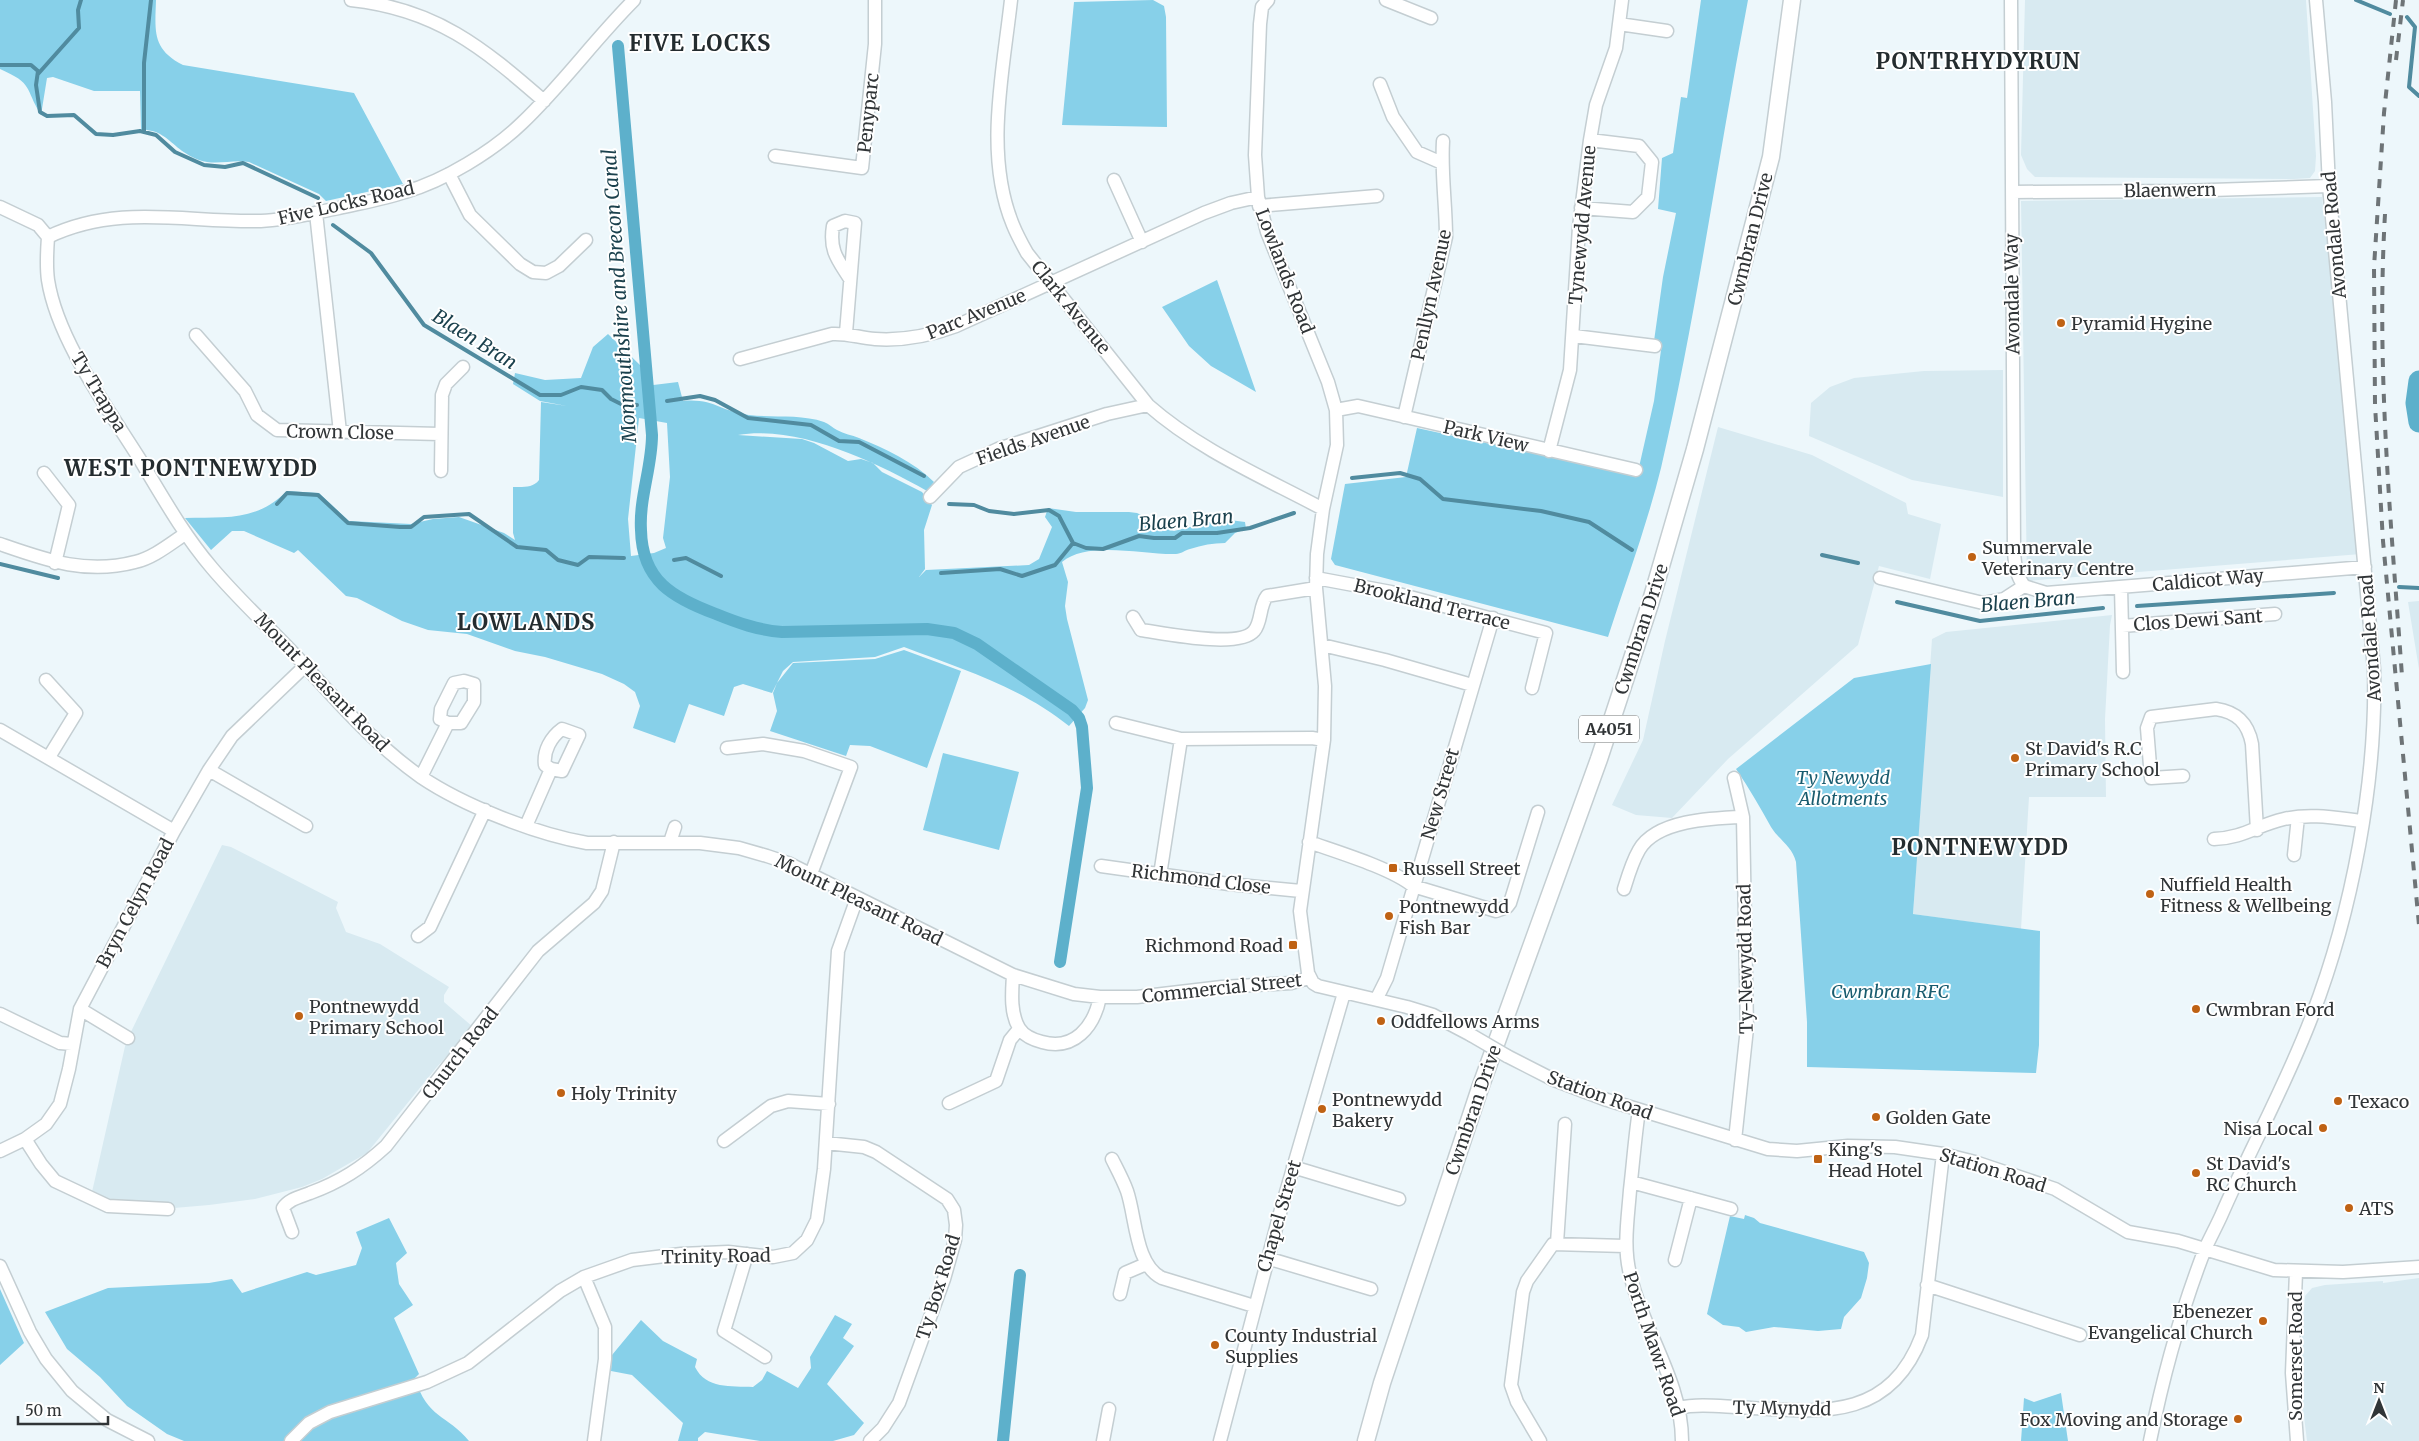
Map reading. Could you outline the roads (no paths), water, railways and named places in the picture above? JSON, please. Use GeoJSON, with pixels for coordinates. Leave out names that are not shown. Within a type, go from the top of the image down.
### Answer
{"type":"FeatureCollection","features":[{"type":"Feature","properties":{"kind":"main road","name":"Cwmbran Drive"},"geometry":{"type":"LineString","coordinates":[[1366,1441],[1382,1383],[1480,1088],[1598,759],[1650,604],[1695,449],[1771,157],[1792,0]]}},
{"type":"Feature","properties":{"kind":"street"},"geometry":{"type":"LineString","coordinates":[[351,0],[410,11],[452,29],[488,53],[544,101]]}},
{"type":"Feature","properties":{"kind":"street","name":"Penyparc"},"geometry":{"type":"LineString","coordinates":[[774,156],[862,168],[876,44],[875,0]]}},
{"type":"Feature","properties":{"kind":"street","name":"Clark Avenue"},"geometry":{"type":"LineString","coordinates":[[1011,0],[999,113],[997,153],[1004,196],[1013,225],[1027,253],[1148,405],[1181,432],[1323,509]]}},
{"type":"Feature","properties":{"kind":"street","name":"Lowlands Road"},"geometry":{"type":"LineString","coordinates":[[1268,0],[1262,8],[1260,24],[1255,155],[1258,202],[1267,232],[1328,382],[1336,410],[1337,445],[1323,509]]}},
{"type":"Feature","properties":{"kind":"street"},"geometry":{"type":"LineString","coordinates":[[1386,0],[1432,18]]}},
{"type":"Feature","properties":{"kind":"street","name":"Tynewydd Avenue"},"geometry":{"type":"LineString","coordinates":[[1549,450],[1570,370],[1574,336],[1581,208],[1590,140],[1596,105],[1616,48],[1622,0]]}},
{"type":"Feature","properties":{"kind":"street","name":"Avondale Way"},"geometry":{"type":"LineString","coordinates":[[2011,0],[2014,552],[2017,572],[2024,586]]}},
{"type":"Feature","properties":{"kind":"street","name":"Avondale Road"},"geometry":{"type":"LineString","coordinates":[[2150,1441],[2166,1366],[2206,1248],[2285,1079],[2312,1016],[2340,930],[2362,821],[2373,733],[2375,698],[2365,567],[2329,186],[2325,102],[2316,0]]}},
{"type":"Feature","properties":{"kind":"street","name":"Five Locks Road"},"geometry":{"type":"LineString","coordinates":[[48,237],[67,228],[116,216],[151,215],[261,220],[316,213],[406,192],[449,174],[488,150],[514,130],[544,101],[629,2]]}},
{"type":"Feature","properties":{"kind":"street"},"geometry":{"type":"LineString","coordinates":[[1619,24],[1666,31]]}},
{"type":"Feature","properties":{"kind":"street"},"geometry":{"type":"LineString","coordinates":[[1380,84],[1393,118],[1417,152],[1442,164]]}},
{"type":"Feature","properties":{"kind":"street"},"geometry":{"type":"LineString","coordinates":[[1581,208],[1633,212],[1648,198],[1652,162],[1639,146],[1590,140]]}},
{"type":"Feature","properties":{"kind":"street","name":"Penllyn Avenue"},"geometry":{"type":"LineString","coordinates":[[1404,417],[1446,237],[1442,164],[1444,141]]}},
{"type":"Feature","properties":{"kind":"street"},"geometry":{"type":"LineString","coordinates":[[449,174],[470,215],[520,264],[533,272],[546,273],[559,266],[586,240]]}},
{"type":"Feature","properties":{"kind":"street"},"geometry":{"type":"LineString","coordinates":[[1114,180],[1142,242]]}},
{"type":"Feature","properties":{"kind":"street","name":"Blaenwern"},"geometry":{"type":"LineString","coordinates":[[2012,192],[2181,191],[2329,186]]}},
{"type":"Feature","properties":{"kind":"street","name":"Parc Avenue"},"geometry":{"type":"LineString","coordinates":[[740,359],[832,334],[846,333],[874,339],[908,340],[933,335],[1204,213],[1231,203],[1377,196]]}},
{"type":"Feature","properties":{"kind":"street"},"geometry":{"type":"LineString","coordinates":[[0,207],[38,225],[48,237]]}},
{"type":"Feature","properties":{"kind":"street"},"geometry":{"type":"LineString","coordinates":[[316,213],[340,432]]}},
{"type":"Feature","properties":{"kind":"street","name":"Ty Trappa"},"geometry":{"type":"LineString","coordinates":[[48,237],[48,281],[63,329],[84,371],[185,534]]}},
{"type":"Feature","properties":{"kind":"street"},"geometry":{"type":"LineString","coordinates":[[846,333],[850,279]]}},
{"type":"Feature","properties":{"kind":"street","name":"Crown Close"},"geometry":{"type":"LineString","coordinates":[[196,335],[245,391],[257,415],[277,430],[440,434]]}},
{"type":"Feature","properties":{"kind":"street"},"geometry":{"type":"LineString","coordinates":[[1574,336],[1654,346]]}},
{"type":"Feature","properties":{"kind":"street"},"geometry":{"type":"LineString","coordinates":[[441,471],[442,395],[446,384],[463,366]]}},
{"type":"Feature","properties":{"kind":"street","name":"Fields Avenue"},"geometry":{"type":"LineString","coordinates":[[930,497],[959,467],[998,449],[1107,414],[1148,405]]}},
{"type":"Feature","properties":{"kind":"street","name":"Park View"},"geometry":{"type":"LineString","coordinates":[[1336,410],[1358,406],[1636,470]]}},
{"type":"Feature","properties":{"kind":"street"},"geometry":{"type":"LineString","coordinates":[[44,473],[69,505],[54,563]]}},
{"type":"Feature","properties":{"kind":"street"},"geometry":{"type":"LineString","coordinates":[[1309,978],[1300,911],[1301,891],[1324,740],[1325,686],[1316,583],[1323,509]]}},
{"type":"Feature","properties":{"kind":"street"},"geometry":{"type":"LineString","coordinates":[[0,544],[54,563],[82,568],[136,562],[157,553],[185,534]]}},
{"type":"Feature","properties":{"kind":"street","name":"Mount Pleasant Road"},"geometry":{"type":"LineString","coordinates":[[185,534],[213,570],[350,715],[390,752],[422,777],[485,810],[569,840],[587,843],[670,842],[739,848],[788,863],[1013,975]]}},
{"type":"Feature","properties":{"kind":"street","name":"Caldicot Way"},"geometry":{"type":"LineString","coordinates":[[2024,586],[2046,593],[2365,567]]}},
{"type":"Feature","properties":{"kind":"street"},"geometry":{"type":"LineString","coordinates":[[1880,578],[1982,603],[2004,599],[2024,586]]}},
{"type":"Feature","properties":{"kind":"street","name":"Brookland Terrace"},"geometry":{"type":"LineString","coordinates":[[1133,617],[1141,630],[1223,640],[1237,639],[1248,636],[1256,630],[1262,602],[1267,596],[1316,583],[1391,592],[1546,632],[1532,688]]}},
{"type":"Feature","properties":{"kind":"street"},"geometry":{"type":"LineString","coordinates":[[2121,587],[2123,672]]}},
{"type":"Feature","properties":{"kind":"street","name":"Clos Dewi Sant"},"geometry":{"type":"LineString","coordinates":[[2122,626],[2274,614]]}},
{"type":"Feature","properties":{"kind":"street","name":"New Street"},"geometry":{"type":"LineString","coordinates":[[1377,998],[1388,978],[1411,899],[1412,886],[1493,618]]}},
{"type":"Feature","properties":{"kind":"street"},"geometry":{"type":"LineString","coordinates":[[1322,645],[1385,660],[1472,685]]}},
{"type":"Feature","properties":{"kind":"street","name":"Bryn Celyn Road"},"geometry":{"type":"LineString","coordinates":[[0,1151],[25,1139],[46,1124],[60,1104],[70,1069],[72,1044],[80,1009],[174,831],[209,770],[232,736],[305,666]]}},
{"type":"Feature","properties":{"kind":"street"},"geometry":{"type":"LineString","coordinates":[[46,680],[76,713],[49,757]]}},
{"type":"Feature","properties":{"kind":"street"},"geometry":{"type":"LineString","coordinates":[[2184,776],[2151,778],[2147,728],[2151,717],[2216,709],[2225,710],[2241,719],[2250,735],[2252,744],[2257,830]]}},
{"type":"Feature","properties":{"kind":"street"},"geometry":{"type":"LineString","coordinates":[[422,777],[448,723]]}},
{"type":"Feature","properties":{"kind":"street"},"geometry":{"type":"LineString","coordinates":[[1116,723],[1181,739],[1312,738],[1324,740]]}},
{"type":"Feature","properties":{"kind":"street"},"geometry":{"type":"LineString","coordinates":[[0,730],[174,831]]}},
{"type":"Feature","properties":{"kind":"street"},"geometry":{"type":"LineString","coordinates":[[1160,875],[1181,739]]}},
{"type":"Feature","properties":{"kind":"street"},"geometry":{"type":"LineString","coordinates":[[727,748],[762,744],[804,751],[851,767],[811,874]]}},
{"type":"Feature","properties":{"kind":"street"},"geometry":{"type":"LineString","coordinates":[[526,826],[551,769]]}},
{"type":"Feature","properties":{"kind":"street"},"geometry":{"type":"LineString","coordinates":[[209,770],[306,826]]}},
{"type":"Feature","properties":{"kind":"street","name":"Ty-Newydd Road"},"geometry":{"type":"LineString","coordinates":[[1734,778],[1742,816],[1747,1028],[1735,1140]]}},
{"type":"Feature","properties":{"kind":"street"},"geometry":{"type":"LineString","coordinates":[[418,936],[430,927],[485,810]]}},
{"type":"Feature","properties":{"kind":"street"},"geometry":{"type":"LineString","coordinates":[[1309,842],[1363,862],[1404,880],[1412,886],[1490,910],[1502,910],[1507,907],[1538,812]]}},
{"type":"Feature","properties":{"kind":"street"},"geometry":{"type":"LineString","coordinates":[[1624,889],[1639,849],[1653,835],[1693,821],[1742,816]]}},
{"type":"Feature","properties":{"kind":"street"},"geometry":{"type":"LineString","coordinates":[[2294,855],[2298,816]]}},
{"type":"Feature","properties":{"kind":"street"},"geometry":{"type":"LineString","coordinates":[[2214,839],[2242,836],[2283,819],[2298,816],[2362,821]]}},
{"type":"Feature","properties":{"kind":"street"},"geometry":{"type":"LineString","coordinates":[[670,842],[675,827]]}},
{"type":"Feature","properties":{"kind":"street","name":"Church Road"},"geometry":{"type":"LineString","coordinates":[[292,1232],[283,1208],[287,1202],[326,1187],[362,1168],[386,1146],[538,951],[594,903],[602,890],[614,842]]}},
{"type":"Feature","properties":{"kind":"street","name":"Richmond Close"},"geometry":{"type":"LineString","coordinates":[[1101,866],[1160,875],[1301,891]]}},
{"type":"Feature","properties":{"kind":"street","name":"Trinity Road"},"geometry":{"type":"LineString","coordinates":[[291,1441],[309,1422],[330,1412],[427,1382],[468,1363],[560,1291],[584,1277],[632,1260],[681,1254],[747,1254],[773,1257],[793,1253],[807,1240],[817,1220],[826,1143],[838,951],[857,898]]}},
{"type":"Feature","properties":{"kind":"street"},"geometry":{"type":"LineString","coordinates":[[1013,975],[1012,1003],[1019,1029],[1037,1041],[1056,1045],[1070,1042],[1083,1033],[1095,1017],[1100,997]]}},
{"type":"Feature","properties":{"kind":"street","name":"Commercial Street"},"geometry":{"type":"LineString","coordinates":[[1013,975],[1050,989],[1100,997],[1137,997],[1222,987],[1277,985],[1309,978],[1318,986],[1344,993],[1377,998],[1433,1015],[1507,1056]]}},
{"type":"Feature","properties":{"kind":"street","name":"Chapel Street"},"geometry":{"type":"LineString","coordinates":[[1220,1441],[1267,1258],[1344,993]]}},
{"type":"Feature","properties":{"kind":"street"},"geometry":{"type":"LineString","coordinates":[[80,1009],[128,1038]]}},
{"type":"Feature","properties":{"kind":"street"},"geometry":{"type":"LineString","coordinates":[[0,1014],[60,1042],[72,1044]]}},
{"type":"Feature","properties":{"kind":"street"},"geometry":{"type":"LineString","coordinates":[[949,1103],[996,1081],[1010,1040],[1019,1029]]}},
{"type":"Feature","properties":{"kind":"street","name":"Station Road"},"geometry":{"type":"LineString","coordinates":[[1507,1056],[1554,1080],[1639,1110],[1735,1140],[1781,1151],[1878,1146],[1943,1154],[2011,1173],[2055,1189],[2128,1232],[2206,1248],[2254,1265],[2296,1272],[2343,1272],[2419,1267]]}},
{"type":"Feature","properties":{"kind":"street"},"geometry":{"type":"LineString","coordinates":[[724,1141],[771,1106],[788,1101],[829,1104]]}},
{"type":"Feature","properties":{"kind":"street","name":"Porth Mawr Road"},"geometry":{"type":"LineString","coordinates":[[1639,1110],[1626,1246],[1630,1276],[1668,1374],[1678,1408],[1682,1441]]}},
{"type":"Feature","properties":{"kind":"street"},"geometry":{"type":"LineString","coordinates":[[1557,1244],[1565,1124]]}},
{"type":"Feature","properties":{"kind":"street"},"geometry":{"type":"LineString","coordinates":[[25,1139],[41,1164],[56,1181],[108,1206],[168,1210]]}},
{"type":"Feature","properties":{"kind":"street","name":"Ty Box Road"},"geometry":{"type":"LineString","coordinates":[[826,1143],[864,1147],[876,1152],[947,1198],[954,1210],[955,1240],[944,1279],[899,1403],[883,1428],[870,1441]]}},
{"type":"Feature","properties":{"kind":"street","name":"Ty Mynydd"},"geometry":{"type":"LineString","coordinates":[[1678,1408],[1707,1405],[1824,1411],[1838,1410],[1868,1399],[1892,1383],[1911,1360],[1922,1335],[1943,1154]]}},
{"type":"Feature","properties":{"kind":"street"},"geometry":{"type":"LineString","coordinates":[[1112,1159],[1127,1190],[1146,1264],[1152,1271],[1162,1278],[1254,1306]]}},
{"type":"Feature","properties":{"kind":"street"},"geometry":{"type":"LineString","coordinates":[[1293,1167],[1399,1199]]}},
{"type":"Feature","properties":{"kind":"street"},"geometry":{"type":"LineString","coordinates":[[1631,1182],[1731,1209]]}},
{"type":"Feature","properties":{"kind":"street"},"geometry":{"type":"LineString","coordinates":[[1675,1260],[1690,1198]]}},
{"type":"Feature","properties":{"kind":"street"},"geometry":{"type":"LineString","coordinates":[[1540,1441],[1517,1402],[1511,1385],[1523,1292],[1527,1281],[1548,1250],[1557,1244],[1626,1246]]}},
{"type":"Feature","properties":{"kind":"street"},"geometry":{"type":"LineString","coordinates":[[747,1254],[724,1331],[765,1357]]}},
{"type":"Feature","properties":{"kind":"street"},"geometry":{"type":"LineString","coordinates":[[1267,1258],[1371,1289]]}},
{"type":"Feature","properties":{"kind":"street"},"geometry":{"type":"LineString","coordinates":[[1120,1294],[1125,1273],[1146,1264]]}},
{"type":"Feature","properties":{"kind":"street"},"geometry":{"type":"LineString","coordinates":[[0,1266],[30,1332],[46,1360],[72,1391],[107,1420],[148,1441]]}},
{"type":"Feature","properties":{"kind":"street","name":"Somerset Road"},"geometry":{"type":"LineString","coordinates":[[2296,1272],[2292,1373],[2297,1441]]}},
{"type":"Feature","properties":{"kind":"street"},"geometry":{"type":"LineString","coordinates":[[584,1277],[605,1327],[605,1359],[594,1441]]}},
{"type":"Feature","properties":{"kind":"street"},"geometry":{"type":"LineString","coordinates":[[1928,1286],[2080,1335]]}},
{"type":"Feature","properties":{"kind":"street"},"geometry":{"type":"LineString","coordinates":[[1103,1441],[1109,1409]]}},
{"type":"Feature","properties":{"kind":"waterway"},"geometry":{"type":"LineString","coordinates":[[38,74],[79,28],[78,10],[81,0]]}},
{"type":"Feature","properties":{"kind":"waterway"},"geometry":{"type":"LineString","coordinates":[[144,132],[144,63],[151,0]]}},
{"type":"Feature","properties":{"kind":"waterway"},"geometry":{"type":"LineString","coordinates":[[2356,0],[2390,14]]}},
{"type":"Feature","properties":{"kind":"waterway"},"geometry":{"type":"LineString","coordinates":[[2407,17],[2415,27],[2409,87],[2419,96]]}},
{"type":"Feature","properties":{"kind":"waterway","name":"Monmouthshire and Brecon Canal"},"geometry":{"type":"LineString","coordinates":[[618,46],[652,435],[641,518],[643,548],[647,562],[654,575],[674,594],[700,608],[756,628],[782,632],[927,629],[954,633],[977,644],[1072,710],[1079,718],[1082,727],[1087,788],[1060,962]]}},
{"type":"Feature","properties":{"kind":"waterway","name":"Blaen Bran"},"geometry":{"type":"LineString","coordinates":[[0,65],[31,65],[38,71],[36,85],[40,112],[47,116],[74,115],[96,134],[113,135],[140,131],[156,135],[175,152],[204,165],[225,167],[243,163],[318,198]]}},
{"type":"Feature","properties":{"kind":"waterway","name":"Blaen Bran"},"geometry":{"type":"LineString","coordinates":[[333,225],[371,253],[424,325],[540,395],[561,395],[581,387],[602,390],[611,399],[621,404],[637,405]]}},
{"type":"Feature","properties":{"kind":"waterway"},"geometry":{"type":"LineString","coordinates":[[2419,381],[2416,403],[2419,422]]}},
{"type":"Feature","properties":{"kind":"waterway","name":"Blaen Bran"},"geometry":{"type":"LineString","coordinates":[[667,401],[700,396],[715,400],[748,418],[811,425],[839,441],[859,442],[924,476]]}},
{"type":"Feature","properties":{"kind":"waterway","name":"Blaen Bran"},"geometry":{"type":"LineString","coordinates":[[1352,478],[1400,473],[1420,479],[1443,499],[1541,511],[1589,522],[1632,550]]}},
{"type":"Feature","properties":{"kind":"waterway"},"geometry":{"type":"LineString","coordinates":[[277,504],[287,493],[318,495],[348,523],[400,527],[411,527],[424,517],[469,514],[517,547],[546,550],[558,560],[578,565],[589,557],[624,558]]}},
{"type":"Feature","properties":{"kind":"waterway","name":"Blaen Bran"},"geometry":{"type":"LineString","coordinates":[[949,504],[974,505],[989,511],[1014,514],[1049,510],[1059,516],[1073,543],[1086,548],[1103,549],[1139,536],[1175,538],[1182,533],[1217,533],[1250,528],[1294,513]]}},
{"type":"Feature","properties":{"kind":"waterway"},"geometry":{"type":"LineString","coordinates":[[941,573],[1000,569],[1022,576],[1055,565],[1073,543]]}},
{"type":"Feature","properties":{"kind":"waterway","name":"Blaen Bran"},"geometry":{"type":"LineString","coordinates":[[1822,555],[1858,563]]}},
{"type":"Feature","properties":{"kind":"waterway"},"geometry":{"type":"LineString","coordinates":[[674,560],[686,558],[721,576]]}},
{"type":"Feature","properties":{"kind":"waterway"},"geometry":{"type":"LineString","coordinates":[[0,564],[58,578]]}},
{"type":"Feature","properties":{"kind":"waterway","name":"Blaen Bran"},"geometry":{"type":"LineString","coordinates":[[2399,587],[2419,588]]}},
{"type":"Feature","properties":{"kind":"waterway","name":"Blaen Bran"},"geometry":{"type":"LineString","coordinates":[[2137,606],[2334,593]]}},
{"type":"Feature","properties":{"kind":"waterway","name":"Blaen Bran"},"geometry":{"type":"LineString","coordinates":[[1897,602],[1980,621],[2103,608]]}},
{"type":"Feature","properties":{"kind":"waterway","name":"Monmouthshire and Brecon Canal"},"geometry":{"type":"LineString","coordinates":[[1003,1441],[1020,1275]]}},
{"type":"Feature","properties":{"kind":"railway"},"geometry":{"type":"LineString","coordinates":[[2396,0],[2384,113],[2374,267],[2375,405],[2383,541],[2419,925]]}},
{"type":"Feature","properties":{"kind":"railway"},"geometry":{"type":"LineString","coordinates":[[2396,60],[2403,0]]}},
{"type":"Feature","properties":{"kind":"railway"},"geometry":{"type":"LineString","coordinates":[[2385,214],[2382,329],[2386,445],[2402,676]]}},
{"type":"Feature","properties":{"kind":"place","name":"Pyramid Hygine"},"geometry":{"type":"Point","coordinates":[2061,323]}},
{"type":"Feature","properties":{"kind":"place","name":"Summervale Veterinary Centre"},"geometry":{"type":"Point","coordinates":[1972,557]}},
{"type":"Feature","properties":{"kind":"place","name":"St David's R.C Primary School"},"geometry":{"type":"Point","coordinates":[2015,758]}},
{"type":"Feature","properties":{"kind":"place","name":"Russell Street"},"geometry":{"type":"Point","coordinates":[1393,868]}},
{"type":"Feature","properties":{"kind":"place","name":"Nuffield Health Fitness & Wellbeing"},"geometry":{"type":"Point","coordinates":[2150,894]}},
{"type":"Feature","properties":{"kind":"place","name":"Pontnewydd Fish Bar"},"geometry":{"type":"Point","coordinates":[1389,916]}},
{"type":"Feature","properties":{"kind":"place","name":"Richmond Road"},"geometry":{"type":"Point","coordinates":[1293,945]}},
{"type":"Feature","properties":{"kind":"place","name":"Cwmbran Ford"},"geometry":{"type":"Point","coordinates":[2196,1009]}},
{"type":"Feature","properties":{"kind":"place","name":"Pontnewydd Primary School"},"geometry":{"type":"Point","coordinates":[299,1016]}},
{"type":"Feature","properties":{"kind":"place","name":"Oddfellows Arms"},"geometry":{"type":"Point","coordinates":[1381,1021]}},
{"type":"Feature","properties":{"kind":"place","name":"Holy Trinity"},"geometry":{"type":"Point","coordinates":[561,1093]}},
{"type":"Feature","properties":{"kind":"place","name":"Texaco"},"geometry":{"type":"Point","coordinates":[2338,1101]}},
{"type":"Feature","properties":{"kind":"place","name":"Pontnewydd Bakery"},"geometry":{"type":"Point","coordinates":[1322,1109]}},
{"type":"Feature","properties":{"kind":"place","name":"Golden Gate"},"geometry":{"type":"Point","coordinates":[1876,1117]}},
{"type":"Feature","properties":{"kind":"place","name":"Nisa Local"},"geometry":{"type":"Point","coordinates":[2323,1128]}},
{"type":"Feature","properties":{"kind":"place","name":"King's Head Hotel"},"geometry":{"type":"Point","coordinates":[1818,1159]}},
{"type":"Feature","properties":{"kind":"place","name":"St David's RC Church"},"geometry":{"type":"Point","coordinates":[2196,1173]}},
{"type":"Feature","properties":{"kind":"place","name":"ATS"},"geometry":{"type":"Point","coordinates":[2349,1208]}},
{"type":"Feature","properties":{"kind":"place","name":"Ebenezer Evangelical Church"},"geometry":{"type":"Point","coordinates":[2263,1321]}},
{"type":"Feature","properties":{"kind":"place","name":"County Industrial Supplies"},"geometry":{"type":"Point","coordinates":[1215,1345]}},
{"type":"Feature","properties":{"kind":"place","name":"Fox Moving and Storage"},"geometry":{"type":"Point","coordinates":[2238,1419]}},
{"type":"Feature","properties":{"kind":"district","name":"FIVE LOCKS"},"geometry":{"type":"Point","coordinates":[700,43]}},
{"type":"Feature","properties":{"kind":"district","name":"PONTRHYDYRUN"},"geometry":{"type":"Point","coordinates":[1978,61]}},
{"type":"Feature","properties":{"kind":"district","name":"WEST PONTNEWYDD"},"geometry":{"type":"Point","coordinates":[191,468]}},
{"type":"Feature","properties":{"kind":"district","name":"LOWLANDS"},"geometry":{"type":"Point","coordinates":[526,622]}},
{"type":"Feature","properties":{"kind":"district","name":"PONTNEWYDD"},"geometry":{"type":"Point","coordinates":[1980,847]}},
{"type":"Feature","properties":{"kind":"park label","name":"Ty Newydd Allotments"},"geometry":{"type":"Point","coordinates":[1843,788]}},
{"type":"Feature","properties":{"kind":"park label","name":"Cwmbran RFC"},"geometry":{"type":"Point","coordinates":[1890,991]}}]}
